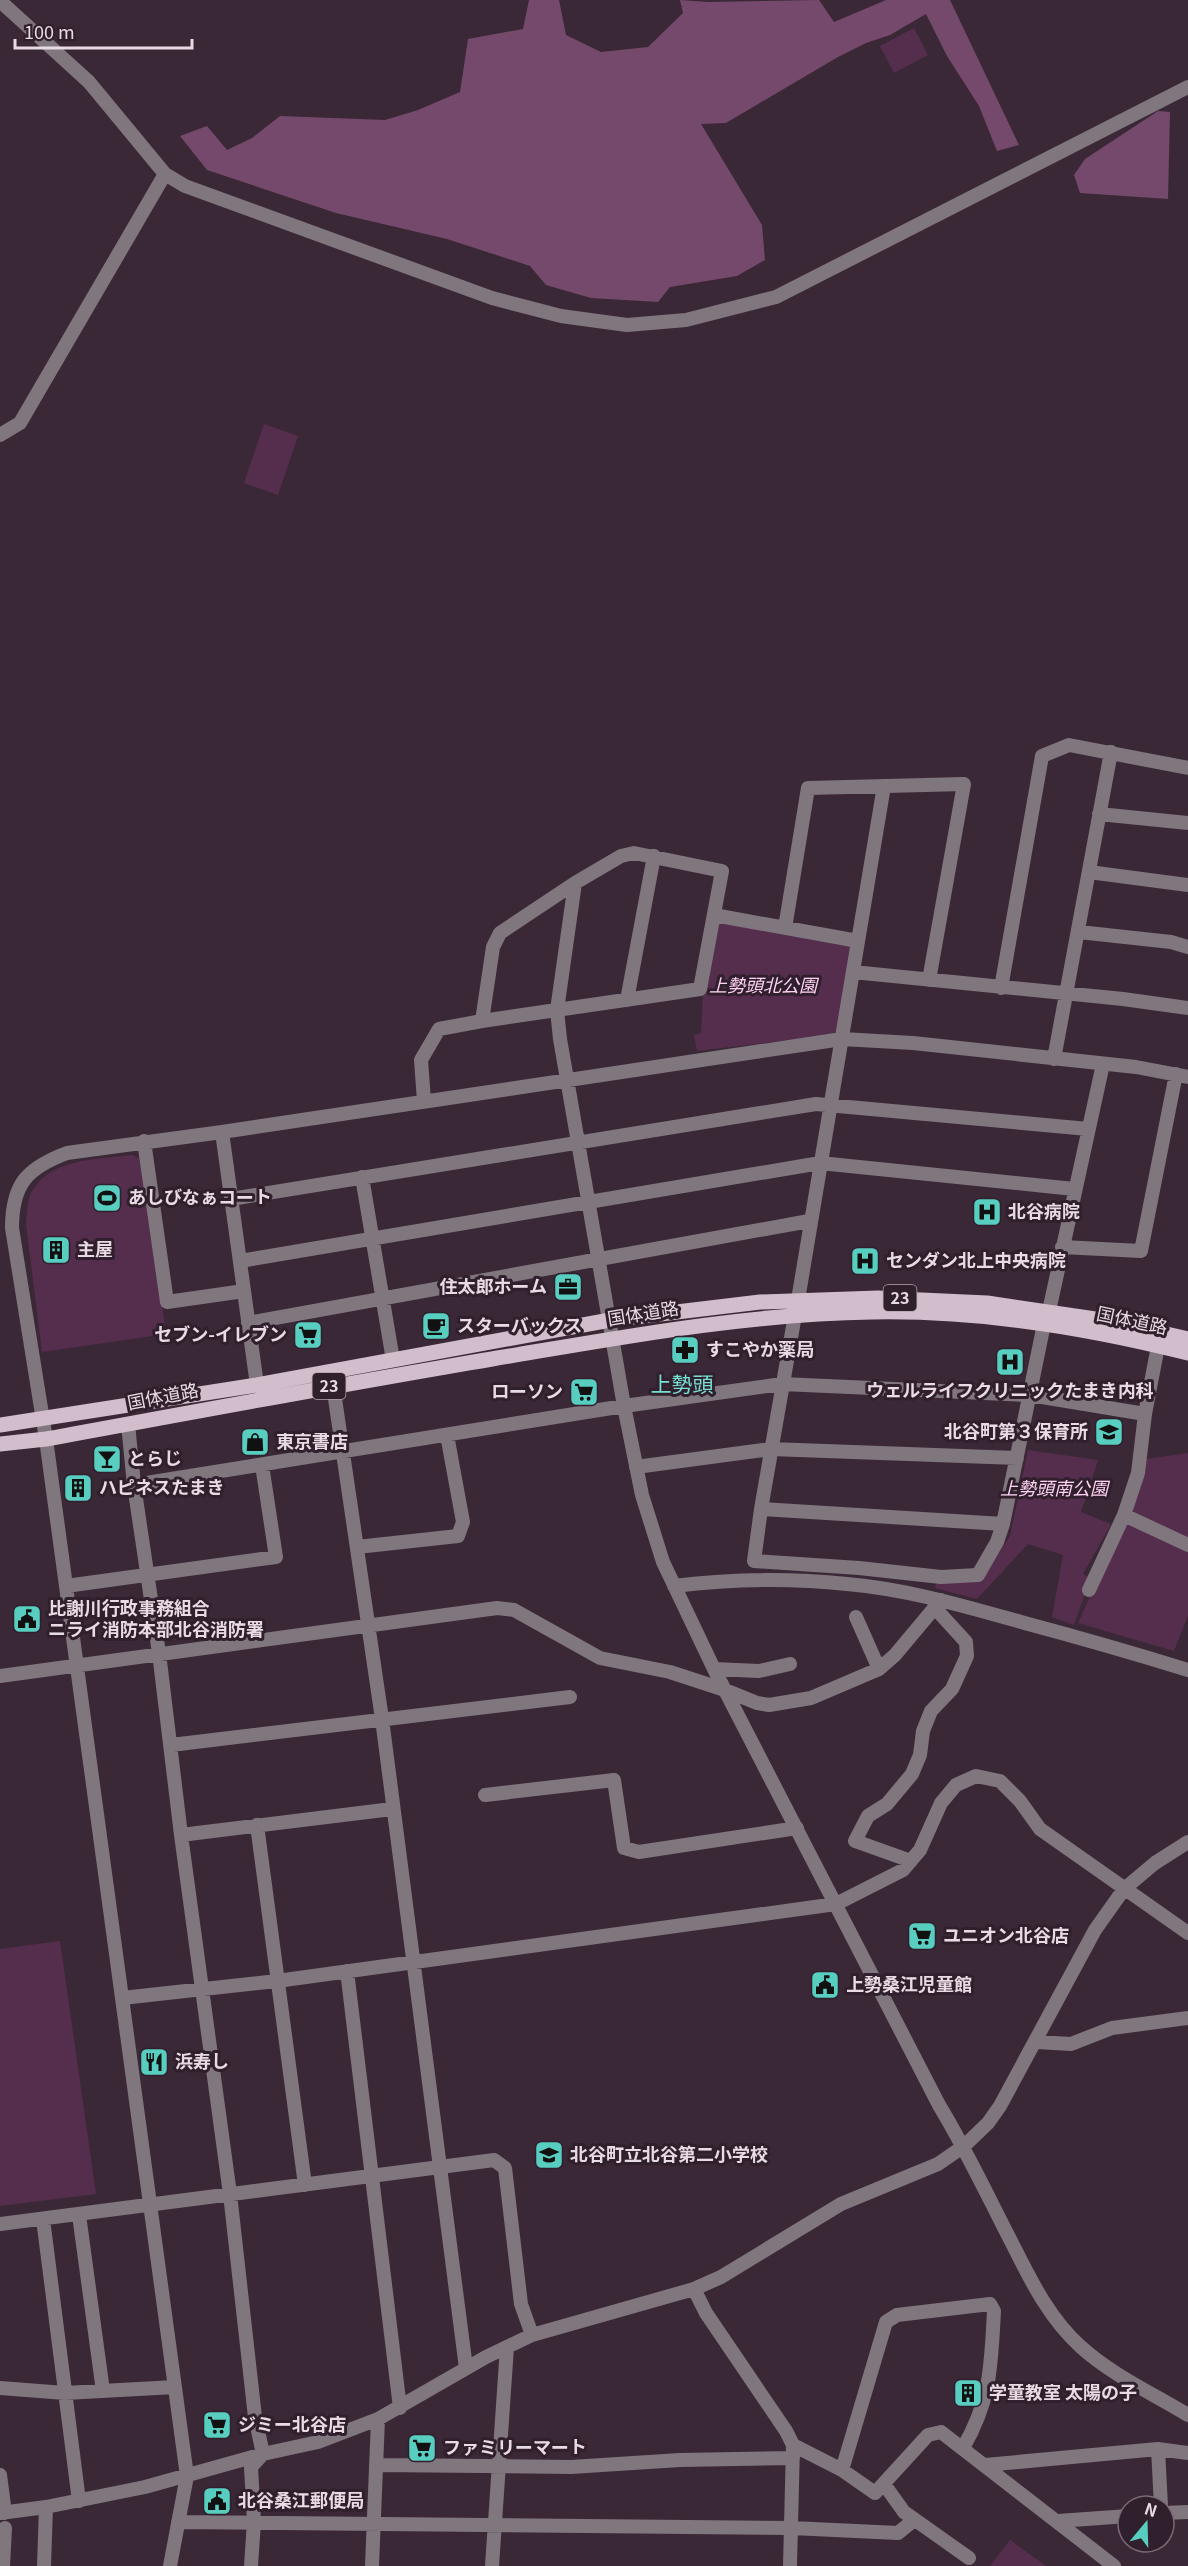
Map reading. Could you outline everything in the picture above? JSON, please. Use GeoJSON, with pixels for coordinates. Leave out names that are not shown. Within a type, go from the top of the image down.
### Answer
{"type":"FeatureCollection","features":[{"type":"Feature","properties":{"kind":"main road","name":"国体道路"},"geometry":{"type":"LineString","coordinates":[[0,1425],[257,1384],[610,1320],[719,1305],[796,1307],[930,1299],[987,1303],[1188,1353]]}},
{"type":"Feature","properties":{"kind":"main road","name":"国体道路"},"geometry":{"type":"LineString","coordinates":[[0,1444],[46,1439],[333,1385],[722,1322],[796,1307]]}},
{"type":"Feature","properties":{"kind":"main road","name":"国体道路"},"geometry":{"type":"LineString","coordinates":[[1047,1317],[1110,1321],[1188,1339]]}},
{"type":"Feature","properties":{"kind":"street"},"geometry":{"type":"LineString","coordinates":[[0,1],[89,82],[165,174],[185,186],[492,298],[561,316],[627,325],[674,321],[776,297],[1188,87]]}},
{"type":"Feature","properties":{"kind":"street"},"geometry":{"type":"LineString","coordinates":[[0,435],[20,423],[165,174]]}},
{"type":"Feature","properties":{"kind":"street"},"geometry":{"type":"LineString","coordinates":[[1001,988],[1042,756],[1069,745],[1188,768]]}},
{"type":"Feature","properties":{"kind":"street"},"geometry":{"type":"LineString","coordinates":[[1054,1059],[1111,753]]}},
{"type":"Feature","properties":{"kind":"street"},"geometry":{"type":"LineString","coordinates":[[784,928],[808,788],[964,784],[929,980]]}},
{"type":"Feature","properties":{"kind":"street"},"geometry":{"type":"LineString","coordinates":[[884,786],[809,1221],[754,1562],[859,1568],[941,1577],[978,1575],[997,1542],[1003,1524],[1103,1064]]}},
{"type":"Feature","properties":{"kind":"street"},"geometry":{"type":"LineString","coordinates":[[1099,814],[1188,823]]}},
{"type":"Feature","properties":{"kind":"street"},"geometry":{"type":"LineString","coordinates":[[424,1101],[421,1060],[439,1029],[700,989],[722,871],[634,853],[621,856],[575,883],[500,933],[493,947],[482,1021]]}},
{"type":"Feature","properties":{"kind":"street"},"geometry":{"type":"LineString","coordinates":[[627,1000],[654,856]]}},
{"type":"Feature","properties":{"kind":"street"},"geometry":{"type":"LineString","coordinates":[[1089,872],[1188,885]]}},
{"type":"Feature","properties":{"kind":"street"},"geometry":{"type":"LineString","coordinates":[[575,883],[557,1010],[598,1260],[636,1467],[649,1520],[674,1586],[725,1690],[939,2105],[964,2146],[1038,2295],[1066,2332],[1098,2361],[1188,2415]]}},
{"type":"Feature","properties":{"kind":"street"},"geometry":{"type":"LineString","coordinates":[[714,915],[858,941]]}},
{"type":"Feature","properties":{"kind":"street"},"geometry":{"type":"LineString","coordinates":[[1078,932],[1171,942],[1188,947]]}},
{"type":"Feature","properties":{"kind":"street"},"geometry":{"type":"LineString","coordinates":[[853,972],[1123,999],[1188,1008]]}},
{"type":"Feature","properties":{"kind":"street"},"geometry":{"type":"LineString","coordinates":[[170,2566],[187,2476],[46,1439],[12,1228],[17,1192],[22,1180],[44,1162],[67,1153],[842,1039],[913,1043],[1136,1067],[1182,1076],[1141,1251],[1062,1247]]}},
{"type":"Feature","properties":{"kind":"street"},"geometry":{"type":"LineString","coordinates":[[231,1199],[816,1104],[1088,1129]]}},
{"type":"Feature","properties":{"kind":"street"},"geometry":{"type":"LineString","coordinates":[[222,1132],[257,1384]]}},
{"type":"Feature","properties":{"kind":"street"},"geometry":{"type":"LineString","coordinates":[[144,1141],[167,1302],[244,1291]]}},
{"type":"Feature","properties":{"kind":"street"},"geometry":{"type":"LineString","coordinates":[[240,1261],[820,1163],[1074,1189]]}},
{"type":"Feature","properties":{"kind":"street"},"geometry":{"type":"LineString","coordinates":[[362,1177],[393,1360]]}},
{"type":"Feature","properties":{"kind":"street"},"geometry":{"type":"LineString","coordinates":[[248,1323],[809,1221]]}},
{"type":"Feature","properties":{"kind":"street"},"geometry":{"type":"LineString","coordinates":[[1089,1590],[1124,1515],[1138,1473],[1145,1414],[1158,1346]]}},
{"type":"Feature","properties":{"kind":"street"},"geometry":{"type":"LineString","coordinates":[[134,1485],[624,1406],[782,1384],[1030,1395],[1145,1414]]}},
{"type":"Feature","properties":{"kind":"street"},"geometry":{"type":"LineString","coordinates":[[333,1385],[382,1719],[466,2368]]}},
{"type":"Feature","properties":{"kind":"street"},"geometry":{"type":"LineString","coordinates":[[128,1424],[134,1485],[159,1653],[181,1835],[230,2194],[255,2417],[263,2454]]}},
{"type":"Feature","properties":{"kind":"street"},"geometry":{"type":"LineString","coordinates":[[357,1547],[458,1536],[463,1522],[447,1435]]}},
{"type":"Feature","properties":{"kind":"street"},"geometry":{"type":"LineString","coordinates":[[636,1467],[771,1449],[1017,1458]]}},
{"type":"Feature","properties":{"kind":"street"},"geometry":{"type":"LineString","coordinates":[[66,1587],[276,1557],[262,1465]]}},
{"type":"Feature","properties":{"kind":"street"},"geometry":{"type":"LineString","coordinates":[[761,1509],[1003,1524]]}},
{"type":"Feature","properties":{"kind":"street"},"geometry":{"type":"LineString","coordinates":[[1124,1515],[1188,1545]]}},
{"type":"Feature","properties":{"kind":"street"},"geometry":{"type":"LineString","coordinates":[[674,1586],[715,1581],[805,1581],[848,1584],[937,1604],[1188,1670]]}},
{"type":"Feature","properties":{"kind":"street"},"geometry":{"type":"LineString","coordinates":[[0,1676],[497,1608],[514,1610],[600,1658],[670,1672],[748,1700],[769,1705],[811,1698],[879,1670],[895,1655],[937,1604]]}},
{"type":"Feature","properties":{"kind":"street"},"geometry":{"type":"LineString","coordinates":[[911,1861],[855,1841],[868,1816],[886,1804],[912,1774],[920,1755],[923,1731],[931,1711],[952,1689],[967,1656],[966,1642],[937,1604]]}},
{"type":"Feature","properties":{"kind":"street"},"geometry":{"type":"LineString","coordinates":[[856,1617],[879,1670]]}},
{"type":"Feature","properties":{"kind":"street"},"geometry":{"type":"LineString","coordinates":[[714,1668],[759,1671],[790,1664]]}},
{"type":"Feature","properties":{"kind":"street"},"geometry":{"type":"LineString","coordinates":[[171,1745],[570,1697]]}},
{"type":"Feature","properties":{"kind":"street"},"geometry":{"type":"LineString","coordinates":[[122,1998],[277,1981],[836,1904],[895,1875],[911,1861],[921,1850],[941,1803],[956,1785],[976,1776],[1000,1781],[1020,1801],[1041,1829],[1188,1933]]}},
{"type":"Feature","properties":{"kind":"street"},"geometry":{"type":"LineString","coordinates":[[485,1795],[614,1780],[624,1848],[639,1852],[797,1828]]}},
{"type":"Feature","properties":{"kind":"street"},"geometry":{"type":"LineString","coordinates":[[181,1835],[392,1809]]}},
{"type":"Feature","properties":{"kind":"street"},"geometry":{"type":"LineString","coordinates":[[257,1825],[305,2185]]}},
{"type":"Feature","properties":{"kind":"street"},"geometry":{"type":"LineString","coordinates":[[0,2475],[2,2513],[79,2501],[318,2442],[400,2408],[466,2368],[532,2335],[694,2289],[745,2265],[841,2204],[938,2164],[964,2146],[988,2123],[1000,2106],[1037,2042],[1095,1930],[1124,1888],[1155,1863],[1188,1842]]}},
{"type":"Feature","properties":{"kind":"street"},"geometry":{"type":"LineString","coordinates":[[346,1971],[400,2408]]}},
{"type":"Feature","properties":{"kind":"street"},"geometry":{"type":"LineString","coordinates":[[1037,2042],[1071,2044],[1112,2028],[1188,2018]]}},
{"type":"Feature","properties":{"kind":"street"},"geometry":{"type":"LineString","coordinates":[[0,2224],[494,2160],[505,2168],[521,2304],[532,2335]]}},
{"type":"Feature","properties":{"kind":"street"},"geometry":{"type":"LineString","coordinates":[[79,2215],[103,2391]]}},
{"type":"Feature","properties":{"kind":"street"},"geometry":{"type":"LineString","coordinates":[[43,2219],[79,2501]]}},
{"type":"Feature","properties":{"kind":"street"},"geometry":{"type":"LineString","coordinates":[[694,2289],[706,2313],[793,2452],[790,2566]]}},
{"type":"Feature","properties":{"kind":"street"},"geometry":{"type":"LineString","coordinates":[[842,2470],[886,2322],[897,2315],[987,2304],[992,2305],[994,2311],[986,2397],[973,2431],[963,2448]]}},
{"type":"Feature","properties":{"kind":"street"},"geometry":{"type":"LineString","coordinates":[[492,2566],[507,2347]]}},
{"type":"Feature","properties":{"kind":"street"},"geometry":{"type":"LineString","coordinates":[[0,2388],[65,2393],[175,2387]]}},
{"type":"Feature","properties":{"kind":"street"},"geometry":{"type":"LineString","coordinates":[[372,2566],[378,2465],[378,2419]]}},
{"type":"Feature","properties":{"kind":"street"},"geometry":{"type":"LineString","coordinates":[[378,2465],[571,2467],[793,2452],[842,2470],[875,2493],[932,2432],[941,2432],[1114,2566]]}},
{"type":"Feature","properties":{"kind":"street"},"geometry":{"type":"LineString","coordinates":[[985,2465],[1158,2449],[1188,2453]]}},
{"type":"Feature","properties":{"kind":"street"},"geometry":{"type":"LineString","coordinates":[[1158,2449],[1160,2494]]}},
{"type":"Feature","properties":{"kind":"street"},"geometry":{"type":"LineString","coordinates":[[251,2566],[254,2522],[251,2467],[263,2454]]}},
{"type":"Feature","properties":{"kind":"street"},"geometry":{"type":"LineString","coordinates":[[884,2484],[904,2512],[969,2558]]}},
{"type":"Feature","properties":{"kind":"street"},"geometry":{"type":"LineString","coordinates":[[44,2566],[46,2507]]}},
{"type":"Feature","properties":{"kind":"street"},"geometry":{"type":"LineString","coordinates":[[1058,2521],[1116,2517]]}},
{"type":"Feature","properties":{"kind":"street"},"geometry":{"type":"LineString","coordinates":[[178,2522],[792,2528],[898,2533],[914,2520]]}},
{"type":"Feature","properties":{"kind":"street"},"geometry":{"type":"LineString","coordinates":[[3,2566],[5,2528]]}},
{"type":"Feature","properties":{"kind":"green space"},"geometry":{"type":"Polygon","coordinates":[[[914,28],[928,55],[894,73],[880,46],[914,28]]]}},
{"type":"Feature","properties":{"kind":"green space"},"geometry":{"type":"Polygon","coordinates":[[[264,424],[298,436],[278,495],[244,483],[264,424]]]}},
{"type":"Feature","properties":{"kind":"green space","name":"上勢頭北公園"},"geometry":{"type":"Polygon","coordinates":[[[716,919],[855,944],[840,1028],[832,1035],[697,1051],[694,1035],[701,1033],[703,992],[716,919]]]}},
{"type":"Feature","properties":{"kind":"green space"},"geometry":{"type":"Polygon","coordinates":[[[132,1155],[142,1159],[166,1334],[42,1352],[26,1224],[30,1196],[43,1178],[65,1165],[92,1159],[132,1155]]]}},
{"type":"Feature","properties":{"kind":"green space","name":"上勢頭南公園"},"geometry":{"type":"Polygon","coordinates":[[[1028,1450],[1098,1460],[1081,1512],[1111,1524],[1083,1574],[1090,1579],[1074,1625],[1052,1617],[1063,1555],[1028,1544],[977,1599],[935,1588],[937,1581],[981,1581],[1010,1536],[1028,1450]]]}},
{"type":"Feature","properties":{"kind":"green space"},"geometry":{"type":"Polygon","coordinates":[[[1188,1453],[1188,1615],[1174,1651],[1078,1623],[1125,1519],[1146,1459],[1188,1453]]]}},
{"type":"Feature","properties":{"kind":"green space"},"geometry":{"type":"Polygon","coordinates":[[[60,1941],[96,2194],[0,2206],[0,1949],[60,1941]]]}},
{"type":"Feature","properties":{"kind":"green space"},"geometry":{"type":"Polygon","coordinates":[[[1010,2540],[1046,2566],[990,2566],[1010,2540]]]}},
{"type":"Feature","properties":{"kind":"shaded area"},"geometry":{"type":"Polygon","coordinates":[[[529,0],[559,0],[566,35],[601,52],[648,47],[683,13],[680,0],[708,2],[819,0],[834,22],[886,0],[950,0],[1019,145],[997,151],[979,106],[947,56],[926,14],[890,35],[866,43],[838,57],[726,123],[701,124],[762,225],[765,260],[737,276],[670,287],[658,302],[591,298],[546,285],[530,266],[447,239],[336,213],[207,170],[180,136],[207,126],[227,150],[252,138],[280,116],[385,120],[418,110],[460,92],[468,39],[523,29],[529,0]]]}},
{"type":"Feature","properties":{"kind":"shaded area"},"geometry":{"type":"Polygon","coordinates":[[[1158,111],[1170,112],[1168,199],[1080,193],[1074,175],[1085,159],[1158,111]]]}},
{"type":"Feature","properties":{"kind":"place","name":"あしびなぁコート"},"geometry":{"type":"Point","coordinates":[107,1198]}},
{"type":"Feature","properties":{"kind":"place","name":"北谷病院"},"geometry":{"type":"Point","coordinates":[987,1212]}},
{"type":"Feature","properties":{"kind":"place","name":"主屋"},"geometry":{"type":"Point","coordinates":[56,1250]}},
{"type":"Feature","properties":{"kind":"place","name":"センダン北上中央病院"},"geometry":{"type":"Point","coordinates":[865,1261]}},
{"type":"Feature","properties":{"kind":"place","name":"住太郎ホーム"},"geometry":{"type":"Point","coordinates":[568,1287]}},
{"type":"Feature","properties":{"kind":"place","name":"スターバックス"},"geometry":{"type":"Point","coordinates":[436,1326]}},
{"type":"Feature","properties":{"kind":"place","name":"セブン-イレブン"},"geometry":{"type":"Point","coordinates":[308,1335]}},
{"type":"Feature","properties":{"kind":"place","name":"すこやか薬局"},"geometry":{"type":"Point","coordinates":[685,1350]}},
{"type":"Feature","properties":{"kind":"place","name":"ウェルライフクリニックたまき内科"},"geometry":{"type":"Point","coordinates":[1010,1362]}},
{"type":"Feature","properties":{"kind":"place","name":"ローソン"},"geometry":{"type":"Point","coordinates":[584,1392]}},
{"type":"Feature","properties":{"kind":"place","name":"北谷町第３保育所"},"geometry":{"type":"Point","coordinates":[1109,1432]}},
{"type":"Feature","properties":{"kind":"place","name":"東京書店"},"geometry":{"type":"Point","coordinates":[255,1442]}},
{"type":"Feature","properties":{"kind":"place","name":"とらじ"},"geometry":{"type":"Point","coordinates":[107,1459]}},
{"type":"Feature","properties":{"kind":"place","name":"ハピネスたまき"},"geometry":{"type":"Point","coordinates":[78,1488]}},
{"type":"Feature","properties":{"kind":"place","name":"比謝川行政事務組合 ニライ消防本部北谷消防署"},"geometry":{"type":"Point","coordinates":[27,1619]}},
{"type":"Feature","properties":{"kind":"place","name":"ユニオン北谷店"},"geometry":{"type":"Point","coordinates":[922,1936]}},
{"type":"Feature","properties":{"kind":"place","name":"上勢桑江児童館"},"geometry":{"type":"Point","coordinates":[825,1985]}},
{"type":"Feature","properties":{"kind":"place","name":"浜寿し"},"geometry":{"type":"Point","coordinates":[154,2062]}},
{"type":"Feature","properties":{"kind":"place","name":"北谷町立北谷第二小学校"},"geometry":{"type":"Point","coordinates":[549,2155]}},
{"type":"Feature","properties":{"kind":"place","name":"学童教室 太陽の子"},"geometry":{"type":"Point","coordinates":[968,2393]}},
{"type":"Feature","properties":{"kind":"place","name":"ジミー北谷店"},"geometry":{"type":"Point","coordinates":[217,2425]}},
{"type":"Feature","properties":{"kind":"place","name":"ファミリーマート"},"geometry":{"type":"Point","coordinates":[422,2448]}},
{"type":"Feature","properties":{"kind":"place","name":"北谷桑江郵便局"},"geometry":{"type":"Point","coordinates":[217,2501]}},
{"type":"Feature","properties":{"kind":"district","name":"上勢頭"},"geometry":{"type":"Point","coordinates":[682,1385]}}]}
